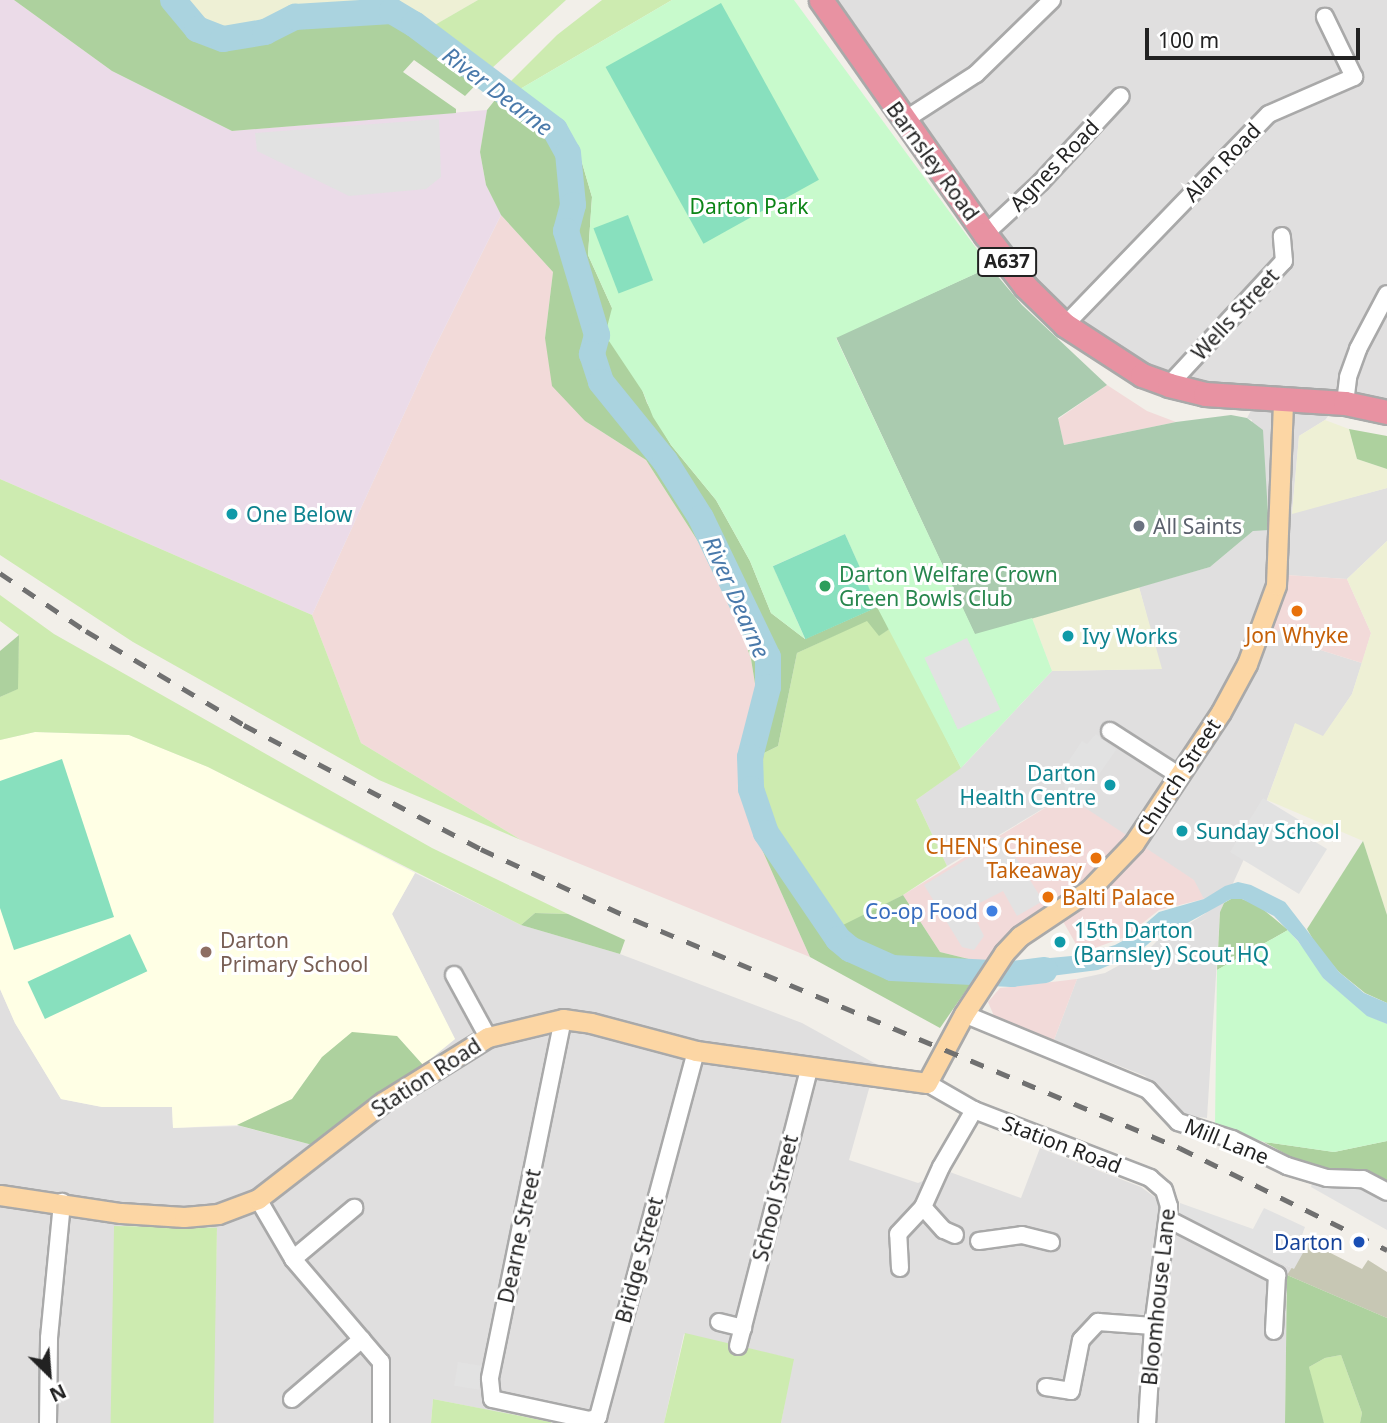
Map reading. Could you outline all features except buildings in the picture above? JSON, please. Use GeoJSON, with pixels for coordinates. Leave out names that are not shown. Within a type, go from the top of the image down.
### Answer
{"type":"FeatureCollection","features":[{"type":"Feature","properties":{"kind":"highway","name":"Barnsley Road"},"geometry":{"type":"LineString","coordinates":[[821,0],[903,121],[985,234],[1026,286],[1065,325],[1142,375],[1169,385],[1205,394],[1283,401]]}},
{"type":"Feature","properties":{"kind":"highway","name":"A637"},"geometry":{"type":"LineString","coordinates":[[1283,401],[1345,403],[1387,412]]}},
{"type":"Feature","properties":{"kind":"main road","name":"Church Street"},"geometry":{"type":"LineString","coordinates":[[927,1083],[964,1014],[999,960],[1020,936],[1088,890],[1134,843],[1180,776],[1247,664],[1276,585],[1283,401]]}},
{"type":"Feature","properties":{"kind":"main road","name":"Station Road"},"geometry":{"type":"LineString","coordinates":[[0,1195],[62,1202],[121,1213],[184,1217],[218,1214],[258,1199],[383,1102],[488,1037],[563,1020],[591,1023],[696,1051],[809,1069],[927,1083]]}},
{"type":"Feature","properties":{"kind":"street"},"geometry":{"type":"LineString","coordinates":[[903,121],[976,74],[1052,0]]}},
{"type":"Feature","properties":{"kind":"street","name":"Alan Road"},"geometry":{"type":"LineString","coordinates":[[1065,325],[1269,114],[1354,77],[1325,17]]}},
{"type":"Feature","properties":{"kind":"street","name":"Agnes Road"},"geometry":{"type":"LineString","coordinates":[[985,234],[1041,182],[1121,96]]}},
{"type":"Feature","properties":{"kind":"street","name":"Wells Street"},"geometry":{"type":"LineString","coordinates":[[1169,385],[1284,261],[1282,236]]}},
{"type":"Feature","properties":{"kind":"street"},"geometry":{"type":"LineString","coordinates":[[1345,403],[1348,377],[1358,349],[1387,294]]}},
{"type":"Feature","properties":{"kind":"street"},"geometry":{"type":"LineString","coordinates":[[1110,731],[1180,776]]}},
{"type":"Feature","properties":{"kind":"street"},"geometry":{"type":"LineString","coordinates":[[454,975],[488,1037]]}},
{"type":"Feature","properties":{"kind":"street","name":"Mill Lane"},"geometry":{"type":"LineString","coordinates":[[964,1014],[1148,1090],[1178,1122],[1232,1139],[1287,1166],[1327,1178],[1363,1179],[1387,1192]]}},
{"type":"Feature","properties":{"kind":"street","name":"Dearne Street"},"geometry":{"type":"LineString","coordinates":[[545,1410],[492,1399],[490,1379],[563,1020]]}},
{"type":"Feature","properties":{"kind":"street","name":"Bridge Street"},"geometry":{"type":"LineString","coordinates":[[545,1410],[590,1420],[598,1417],[696,1051]]}},
{"type":"Feature","properties":{"kind":"street","name":"School Street"},"geometry":{"type":"LineString","coordinates":[[738,1346],[809,1069]]}},
{"type":"Feature","properties":{"kind":"street","name":"Station Road"},"geometry":{"type":"LineString","coordinates":[[927,1083],[974,1110],[1150,1178]]}},
{"type":"Feature","properties":{"kind":"street","name":"Station Road"},"geometry":{"type":"LineString","coordinates":[[900,1268],[898,1234],[923,1207],[941,1167],[974,1110]]}},
{"type":"Feature","properties":{"kind":"street","name":"Bloomhouse Lane"},"geometry":{"type":"LineString","coordinates":[[1147,1423],[1153,1326],[1168,1219],[1168,1198],[1158,1182],[1150,1178]]}},
{"type":"Feature","properties":{"kind":"street"},"geometry":{"type":"LineString","coordinates":[[258,1199],[293,1259],[381,1362],[381,1423]]}},
{"type":"Feature","properties":{"kind":"street"},"geometry":{"type":"LineString","coordinates":[[48,1423],[49,1338],[62,1202]]}},
{"type":"Feature","properties":{"kind":"street"},"geometry":{"type":"LineString","coordinates":[[923,1207],[944,1230],[955,1235]]}},
{"type":"Feature","properties":{"kind":"street"},"geometry":{"type":"LineString","coordinates":[[293,1259],[354,1208]]}},
{"type":"Feature","properties":{"kind":"street"},"geometry":{"type":"LineString","coordinates":[[1168,1219],[1277,1275],[1274,1331]]}},
{"type":"Feature","properties":{"kind":"street"},"geometry":{"type":"LineString","coordinates":[[979,1241],[1022,1235],[1051,1242]]}},
{"type":"Feature","properties":{"kind":"street"},"geometry":{"type":"LineString","coordinates":[[719,1322],[743,1328]]}},
{"type":"Feature","properties":{"kind":"street"},"geometry":{"type":"LineString","coordinates":[[1046,1387],[1072,1391],[1081,1340],[1098,1322],[1153,1326]]}},
{"type":"Feature","properties":{"kind":"street"},"geometry":{"type":"LineString","coordinates":[[292,1399],[362,1339]]}},
{"type":"Feature","properties":{"kind":"shaded area"},"geometry":{"type":"Polygon","coordinates":[[[0,0],[14,0],[112,71],[232,131],[487,110],[480,152],[486,185],[501,215],[432,353],[312,615],[0,479],[0,0]]]}},
{"type":"Feature","properties":{"kind":"shaded area"},"geometry":{"type":"Polygon","coordinates":[[[185,0],[478,0],[433,26],[393,3],[295,8],[230,31],[204,22],[185,0]]]}},
{"type":"Feature","properties":{"kind":"shaded area"},"geometry":{"type":"Polygon","coordinates":[[[836,0],[1387,0],[1387,416],[1333,410],[1325,420],[1299,436],[1292,513],[1387,488],[1387,541],[1347,579],[1286,575],[1310,625],[1314,648],[1362,663],[1352,694],[1323,737],[1295,724],[1249,848],[1220,912],[1207,1118],[1181,1115],[1145,1076],[1054,1040],[1077,979],[1105,973],[1149,949],[1166,932],[1179,930],[1206,913],[1204,899],[1066,795],[947,866],[916,800],[964,765],[1052,671],[1161,669],[1139,587],[1210,567],[1253,531],[1252,420],[1247,418],[1257,399],[1169,385],[1030,281],[836,0]]]}},
{"type":"Feature","properties":{"kind":"shaded area"},"geometry":{"type":"Polygon","coordinates":[[[439,119],[441,177],[426,189],[349,196],[257,151],[255,133],[439,119]]]}},
{"type":"Feature","properties":{"kind":"shaded area"},"geometry":{"type":"Polygon","coordinates":[[[501,215],[553,272],[545,338],[585,421],[646,460],[708,557],[739,624],[751,659],[757,696],[743,771],[747,816],[810,957],[521,840],[361,743],[312,615],[432,353],[501,215]]]}},
{"type":"Feature","properties":{"kind":"shaded area"},"geometry":{"type":"Polygon","coordinates":[[[990,267],[1022,305],[1107,385],[1058,418],[1064,445],[1176,422],[1231,415],[1247,418],[1263,430],[1269,530],[1253,531],[1210,567],[975,635],[836,337],[990,267]]]}},
{"type":"Feature","properties":{"kind":"shaded area"},"geometry":{"type":"Polygon","coordinates":[[[1107,385],[1147,411],[1176,422],[1064,445],[1058,419],[1107,385]]]}},
{"type":"Feature","properties":{"kind":"shaded area"},"geometry":{"type":"Polygon","coordinates":[[[1325,420],[1349,429],[1357,459],[1387,469],[1387,488],[1292,514],[1299,436],[1325,420]]]}},
{"type":"Feature","properties":{"kind":"shaded area"},"geometry":{"type":"Polygon","coordinates":[[[1387,541],[1387,915],[1363,841],[1267,800],[1295,723],[1323,736],[1352,694],[1371,633],[1347,579],[1387,541]]]}},
{"type":"Feature","properties":{"kind":"shaded area"},"geometry":{"type":"Polygon","coordinates":[[[1286,575],[1347,579],[1371,633],[1362,663],[1314,648],[1310,625],[1270,633],[1286,575]]]}},
{"type":"Feature","properties":{"kind":"shaded area"},"geometry":{"type":"Polygon","coordinates":[[[1139,587],[1162,669],[1052,671],[1032,618],[1139,587]]]}},
{"type":"Feature","properties":{"kind":"shaded area"},"geometry":{"type":"Polygon","coordinates":[[[967,638],[1000,710],[958,729],[924,658],[967,638]]]}},
{"type":"Feature","properties":{"kind":"shaded area","name":"Darton Primary School"},"geometry":{"type":"Polygon","coordinates":[[[35,732],[129,735],[208,767],[415,873],[392,914],[455,1039],[423,1065],[397,1036],[322,1057],[292,1099],[237,1125],[173,1128],[172,1107],[102,1107],[61,1099],[15,1023],[0,989],[0,740],[35,732]]]}},
{"type":"Feature","properties":{"kind":"shaded area"},"geometry":{"type":"Polygon","coordinates":[[[1096,734],[1116,750],[1079,803],[1066,795],[1062,771],[1082,741],[1087,744],[1096,734]]]}},
{"type":"Feature","properties":{"kind":"shaded area"},"geometry":{"type":"Polygon","coordinates":[[[1066,795],[1194,880],[1204,899],[1159,910],[1125,937],[1081,953],[1056,909],[985,963],[940,952],[903,895],[1066,795]]]}},
{"type":"Feature","properties":{"kind":"shaded area"},"geometry":{"type":"Polygon","coordinates":[[[1263,798],[1309,826],[1304,835],[1327,849],[1299,894],[1230,852],[1263,798]]]}},
{"type":"Feature","properties":{"kind":"shaded area"},"geometry":{"type":"Polygon","coordinates":[[[1003,837],[1043,901],[1017,916],[1003,891],[970,908],[984,936],[974,950],[962,947],[924,885],[1003,837]]]}},
{"type":"Feature","properties":{"kind":"shaded area"},"geometry":{"type":"Polygon","coordinates":[[[415,873],[521,925],[620,954],[802,1023],[876,1064],[849,1160],[918,1183],[947,1171],[1021,1198],[1040,1148],[1141,1187],[1179,1215],[1294,1269],[1287,1275],[1285,1423],[781,1423],[793,1359],[684,1334],[664,1423],[555,1423],[433,1399],[431,1423],[212,1423],[217,1228],[115,1226],[111,1423],[0,1423],[0,989],[15,1023],[61,1099],[102,1107],[172,1107],[173,1128],[240,1126],[320,1147],[455,1039],[392,914],[415,873]]]}},
{"type":"Feature","properties":{"kind":"shaded area"},"geometry":{"type":"Polygon","coordinates":[[[1077,979],[1054,1040],[994,1016],[988,1002],[1000,988],[1077,979]]]}},
{"type":"Feature","properties":{"kind":"shaded area"},"geometry":{"type":"Polygon","coordinates":[[[1316,1171],[1387,1186],[1387,1230],[1311,1187],[1316,1171]]]}},
{"type":"Feature","properties":{"kind":"shaded area"},"geometry":{"type":"Polygon","coordinates":[[[1180,1203],[1253,1229],[1264,1208],[1305,1227],[1301,1238],[1309,1242],[1294,1269],[1179,1215],[1180,1203]]]}},
{"type":"Feature","properties":{"kind":"shaded area"},"geometry":{"type":"Polygon","coordinates":[[[1309,1242],[1362,1269],[1368,1260],[1387,1272],[1387,1318],[1287,1275],[1309,1242]]]}},
{"type":"Feature","properties":{"kind":"shaded area"},"geometry":{"type":"Polygon","coordinates":[[[458,1362],[483,1366],[479,1390],[454,1386],[458,1362]]]}},
{"type":"Feature","properties":{"kind":"green space"},"geometry":{"type":"Polygon","coordinates":[[[14,0],[185,0],[204,22],[230,31],[295,8],[394,3],[433,26],[491,69],[465,96],[414,60],[403,72],[456,109],[456,113],[232,131],[112,71],[14,0]]]}},
{"type":"Feature","properties":{"kind":"green space"},"geometry":{"type":"Polygon","coordinates":[[[478,0],[566,0],[491,69],[433,26],[478,0]]]}},
{"type":"Feature","properties":{"kind":"green space"},"geometry":{"type":"Polygon","coordinates":[[[602,0],[672,0],[515,92],[507,85],[557,35],[602,0]]]}},
{"type":"Feature","properties":{"kind":"green space","name":"Darton Park"},"geometry":{"type":"Polygon","coordinates":[[[672,0],[794,0],[990,267],[836,338],[975,634],[1032,618],[1052,671],[961,768],[877,607],[845,534],[773,566],[805,639],[771,613],[750,561],[716,500],[671,445],[653,417],[643,392],[605,335],[612,308],[588,255],[592,197],[578,149],[541,108],[515,92],[672,0]]]}},
{"type":"Feature","properties":{"kind":"green space"},"geometry":{"type":"Polygon","coordinates":[[[721,3],[819,180],[703,244],[606,67],[721,3]]]}},
{"type":"Feature","properties":{"kind":"green space"},"geometry":{"type":"Polygon","coordinates":[[[507,85],[541,108],[578,149],[592,197],[588,255],[612,308],[647,403],[671,445],[716,500],[750,561],[771,613],[805,639],[877,607],[891,628],[879,636],[867,621],[797,653],[778,746],[764,753],[760,789],[773,831],[843,925],[903,895],[940,952],[985,963],[940,1028],[810,957],[747,816],[743,771],[757,696],[751,659],[739,624],[708,557],[646,460],[585,421],[552,386],[545,338],[553,272],[501,215],[486,185],[480,152],[487,110],[507,85]]]}},
{"type":"Feature","properties":{"kind":"green space"},"geometry":{"type":"Polygon","coordinates":[[[628,215],[653,280],[619,294],[593,228],[628,215]]]}},
{"type":"Feature","properties":{"kind":"green space"},"geometry":{"type":"Polygon","coordinates":[[[1349,429],[1387,436],[1387,469],[1357,459],[1349,429]]]}},
{"type":"Feature","properties":{"kind":"green space"},"geometry":{"type":"Polygon","coordinates":[[[0,479],[312,615],[361,743],[521,840],[379,780],[133,642],[0,555],[0,479]]]}},
{"type":"Feature","properties":{"kind":"green space","name":"Darton Welfare Crown Green Bowls Club"},"geometry":{"type":"Polygon","coordinates":[[[845,534],[878,607],[805,639],[773,566],[845,534]]]}},
{"type":"Feature","properties":{"kind":"green space"},"geometry":{"type":"Polygon","coordinates":[[[0,595],[54,634],[432,848],[568,914],[535,913],[521,925],[208,767],[129,735],[35,732],[0,740],[0,697],[17,689],[19,635],[0,621],[0,595]]]}},
{"type":"Feature","properties":{"kind":"green space"},"geometry":{"type":"Polygon","coordinates":[[[867,620],[879,635],[891,628],[961,768],[916,800],[947,866],[903,895],[843,926],[773,831],[760,789],[764,753],[778,746],[797,653],[867,620]]]}},
{"type":"Feature","properties":{"kind":"green space"},"geometry":{"type":"Polygon","coordinates":[[[19,635],[18,689],[0,697],[0,651],[19,635]]]}},
{"type":"Feature","properties":{"kind":"green space"},"geometry":{"type":"Polygon","coordinates":[[[62,759],[114,917],[14,950],[0,908],[0,781],[62,759]]]}},
{"type":"Feature","properties":{"kind":"green space"},"geometry":{"type":"Polygon","coordinates":[[[1363,841],[1387,915],[1387,1003],[1365,993],[1339,972],[1318,948],[1307,929],[1363,841]]]}},
{"type":"Feature","properties":{"kind":"green space"},"geometry":{"type":"Polygon","coordinates":[[[1231,899],[1242,899],[1259,906],[1288,930],[1217,970],[1220,912],[1224,903],[1231,899]]]}},
{"type":"Feature","properties":{"kind":"green space"},"geometry":{"type":"Polygon","coordinates":[[[535,913],[568,914],[625,940],[620,954],[521,925],[535,913]]]}},
{"type":"Feature","properties":{"kind":"green space"},"geometry":{"type":"Polygon","coordinates":[[[1288,930],[1312,958],[1323,978],[1367,1015],[1387,1024],[1387,1141],[1334,1152],[1264,1142],[1215,1125],[1217,970],[1288,930]]]}},
{"type":"Feature","properties":{"kind":"green space"},"geometry":{"type":"Polygon","coordinates":[[[130,934],[147,971],[45,1019],[28,982],[130,934]]]}},
{"type":"Feature","properties":{"kind":"green space"},"geometry":{"type":"Polygon","coordinates":[[[352,1032],[397,1036],[423,1065],[320,1147],[237,1125],[292,1099],[322,1057],[352,1032]]]}},
{"type":"Feature","properties":{"kind":"green space"},"geometry":{"type":"Polygon","coordinates":[[[1387,1141],[1387,1192],[1316,1171],[1264,1142],[1334,1152],[1387,1141]]]}},
{"type":"Feature","properties":{"kind":"green space"},"geometry":{"type":"Polygon","coordinates":[[[114,1226],[217,1228],[214,1423],[111,1423],[114,1226]]]}},
{"type":"Feature","properties":{"kind":"green space"},"geometry":{"type":"Polygon","coordinates":[[[1287,1275],[1387,1318],[1387,1423],[1360,1423],[1362,1413],[1341,1355],[1325,1358],[1309,1367],[1324,1423],[1285,1423],[1287,1275]]]}},
{"type":"Feature","properties":{"kind":"green space"},"geometry":{"type":"Polygon","coordinates":[[[685,1333],[794,1359],[781,1423],[664,1423],[685,1333]]]}},
{"type":"Feature","properties":{"kind":"green space"},"geometry":{"type":"Polygon","coordinates":[[[1341,1355],[1362,1413],[1360,1423],[1324,1423],[1317,1404],[1309,1367],[1325,1358],[1341,1355]]]}},
{"type":"Feature","properties":{"kind":"green space"},"geometry":{"type":"Polygon","coordinates":[[[433,1399],[551,1422],[551,1423],[431,1423],[433,1399]]]}},
{"type":"Feature","properties":{"kind":"water"},"geometry":{"type":"Polygon","coordinates":[[[1238,882],[1251,885],[1285,902],[1339,972],[1364,993],[1387,1003],[1387,1024],[1367,1016],[1323,978],[1298,941],[1274,916],[1242,899],[1231,899],[1180,927],[1166,929],[1136,954],[1098,970],[1012,981],[999,986],[1018,961],[1082,955],[1115,945],[1130,937],[1159,912],[1204,899],[1225,886],[1238,882]]]}},
{"type":"Feature","properties":{"kind":"waterway","name":"River Dearne"},"geometry":{"type":"LineString","coordinates":[[173,0],[197,29],[223,39],[265,32],[295,17],[392,11],[414,24],[555,130],[568,153],[573,205],[566,231],[597,335],[592,354],[601,382],[665,461],[701,518],[768,657],[768,687],[750,757],[751,789],[766,833],[838,939],[850,949],[892,968],[1012,974],[1045,970]]}},
{"type":"Feature","properties":{"kind":"railway"},"geometry":{"type":"LineString","coordinates":[[0,573],[86,631],[244,725],[481,849],[635,920],[1180,1148],[1387,1250]]}},
{"type":"Feature","properties":{"kind":"place","name":"One Below"},"geometry":{"type":"Point","coordinates":[232,514]}},
{"type":"Feature","properties":{"kind":"place","name":"All Saints"},"geometry":{"type":"Point","coordinates":[1139,526]}},
{"type":"Feature","properties":{"kind":"place","name":"Darton Welfare Crown Green Bowls Club"},"geometry":{"type":"Point","coordinates":[825,586]}},
{"type":"Feature","properties":{"kind":"place","name":"Jon Whyke"},"geometry":{"type":"Point","coordinates":[1297,611]}},
{"type":"Feature","properties":{"kind":"place","name":"Ivy Works"},"geometry":{"type":"Point","coordinates":[1068,636]}},
{"type":"Feature","properties":{"kind":"place","name":"Darton Health Centre"},"geometry":{"type":"Point","coordinates":[1110,785]}},
{"type":"Feature","properties":{"kind":"place","name":"Sunday School"},"geometry":{"type":"Point","coordinates":[1182,831]}},
{"type":"Feature","properties":{"kind":"place","name":"CHEN'S Chinese Takeaway"},"geometry":{"type":"Point","coordinates":[1096,858]}},
{"type":"Feature","properties":{"kind":"place","name":"Balti Palace"},"geometry":{"type":"Point","coordinates":[1048,897]}},
{"type":"Feature","properties":{"kind":"place","name":"Co-op Food"},"geometry":{"type":"Point","coordinates":[992,911]}},
{"type":"Feature","properties":{"kind":"place","name":"15th Darton (Barnsley) Scout HQ"},"geometry":{"type":"Point","coordinates":[1060,942]}},
{"type":"Feature","properties":{"kind":"place","name":"Darton Primary School"},"geometry":{"type":"Point","coordinates":[206,952]}},
{"type":"Feature","properties":{"kind":"place","name":"Darton"},"geometry":{"type":"Point","coordinates":[1359,1242]}}]}
